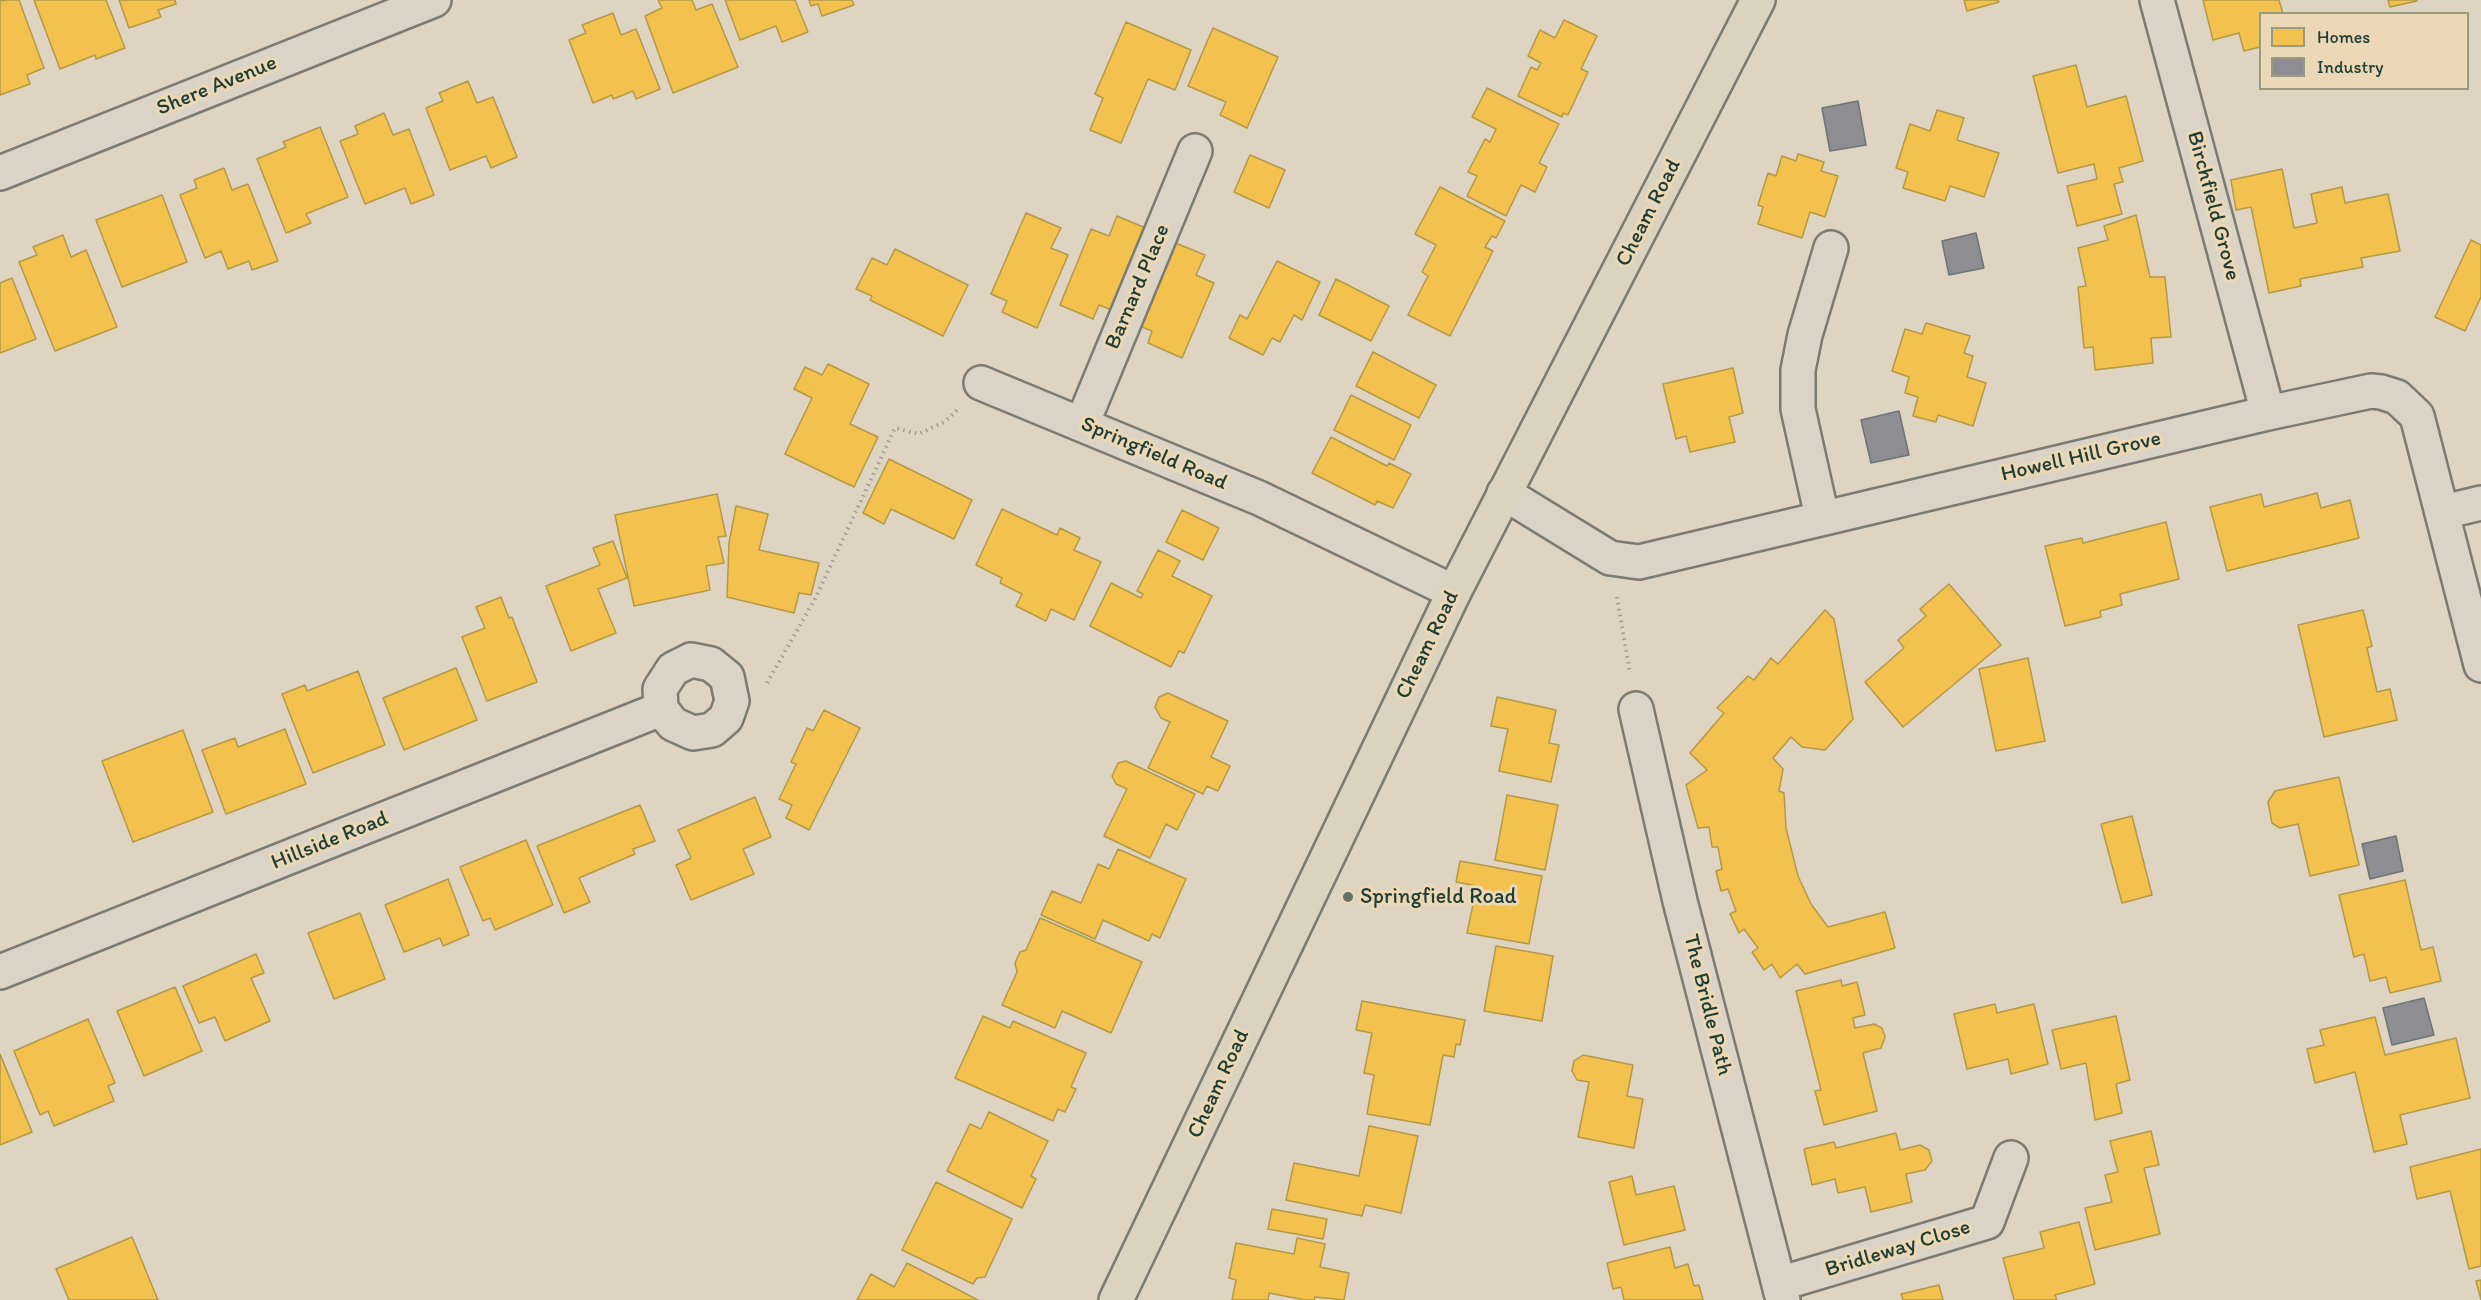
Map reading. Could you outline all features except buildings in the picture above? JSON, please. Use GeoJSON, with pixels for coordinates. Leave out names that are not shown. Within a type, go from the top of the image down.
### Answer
{"type":"FeatureCollection","features":[{"type":"Feature","properties":{"kind":"highway","name":"Cheam Road"},"geometry":{"type":"LineString","coordinates":[[1116,1300],[1454,592],[1758,0]]}},
{"type":"Feature","properties":{"kind":"street","name":"Shere Avenue"},"geometry":{"type":"LineString","coordinates":[[0,173],[388,8],[434,0]]}},
{"type":"Feature","properties":{"kind":"street","name":"Birchfield Grove"},"geometry":{"type":"LineString","coordinates":[[2157,0],[2268,413]]}},
{"type":"Feature","properties":{"kind":"street","name":"Barnard Place"},"geometry":{"type":"LineString","coordinates":[[1082,424],[1195,151]]}},
{"type":"Feature","properties":{"kind":"street"},"geometry":{"type":"LineString","coordinates":[[1822,518],[1798,409],[1798,370],[1805,335],[1831,248]]}},
{"type":"Feature","properties":{"kind":"street","name":"Springfield Road"},"geometry":{"type":"LineString","coordinates":[[981,383],[1259,498],[1454,592]]}},
{"type":"Feature","properties":{"kind":"street","name":"Howell Hill Grove"},"geometry":{"type":"LineString","coordinates":[[1504,493],[1610,558],[1639,562],[2268,413],[2371,392],[2397,397],[2417,416],[2481,665]]}},
{"type":"Feature","properties":{"kind":"street"},"geometry":{"type":"LineString","coordinates":[[2443,512],[2481,503]]}},
{"type":"Feature","properties":{"kind":"street"},"geometry":{"type":"LineString","coordinates":[[691,660],[711,664],[728,677],[732,701],[726,718],[712,730],[693,733],[673,724],[661,709],[660,689],[674,669],[691,660]]}},
{"type":"Feature","properties":{"kind":"street","name":"Hillside Road"},"geometry":{"type":"LineString","coordinates":[[0,972],[661,709]]}},
{"type":"Feature","properties":{"kind":"street","name":"The Bridle Path"},"geometry":{"type":"LineString","coordinates":[[1636,709],[1680,901],[1781,1292]]}},
{"type":"Feature","properties":{"kind":"street","name":"Bridleway Close"},"geometry":{"type":"LineString","coordinates":[[1781,1292],[1987,1222],[2011,1158]]}},
{"type":"Feature","properties":{"kind":"path"},"geometry":{"type":"LineString","coordinates":[[732,701],[762,693],[815,598],[895,428],[919,434],[946,421],[981,383]]}},
{"type":"Feature","properties":{"kind":"path"},"geometry":{"type":"LineString","coordinates":[[1610,558],[1636,709]]}},
{"type":"Feature","properties":{"kind":"place","name":"Springfield Road"},"geometry":{"type":"Point","coordinates":[1348,897]}}]}
